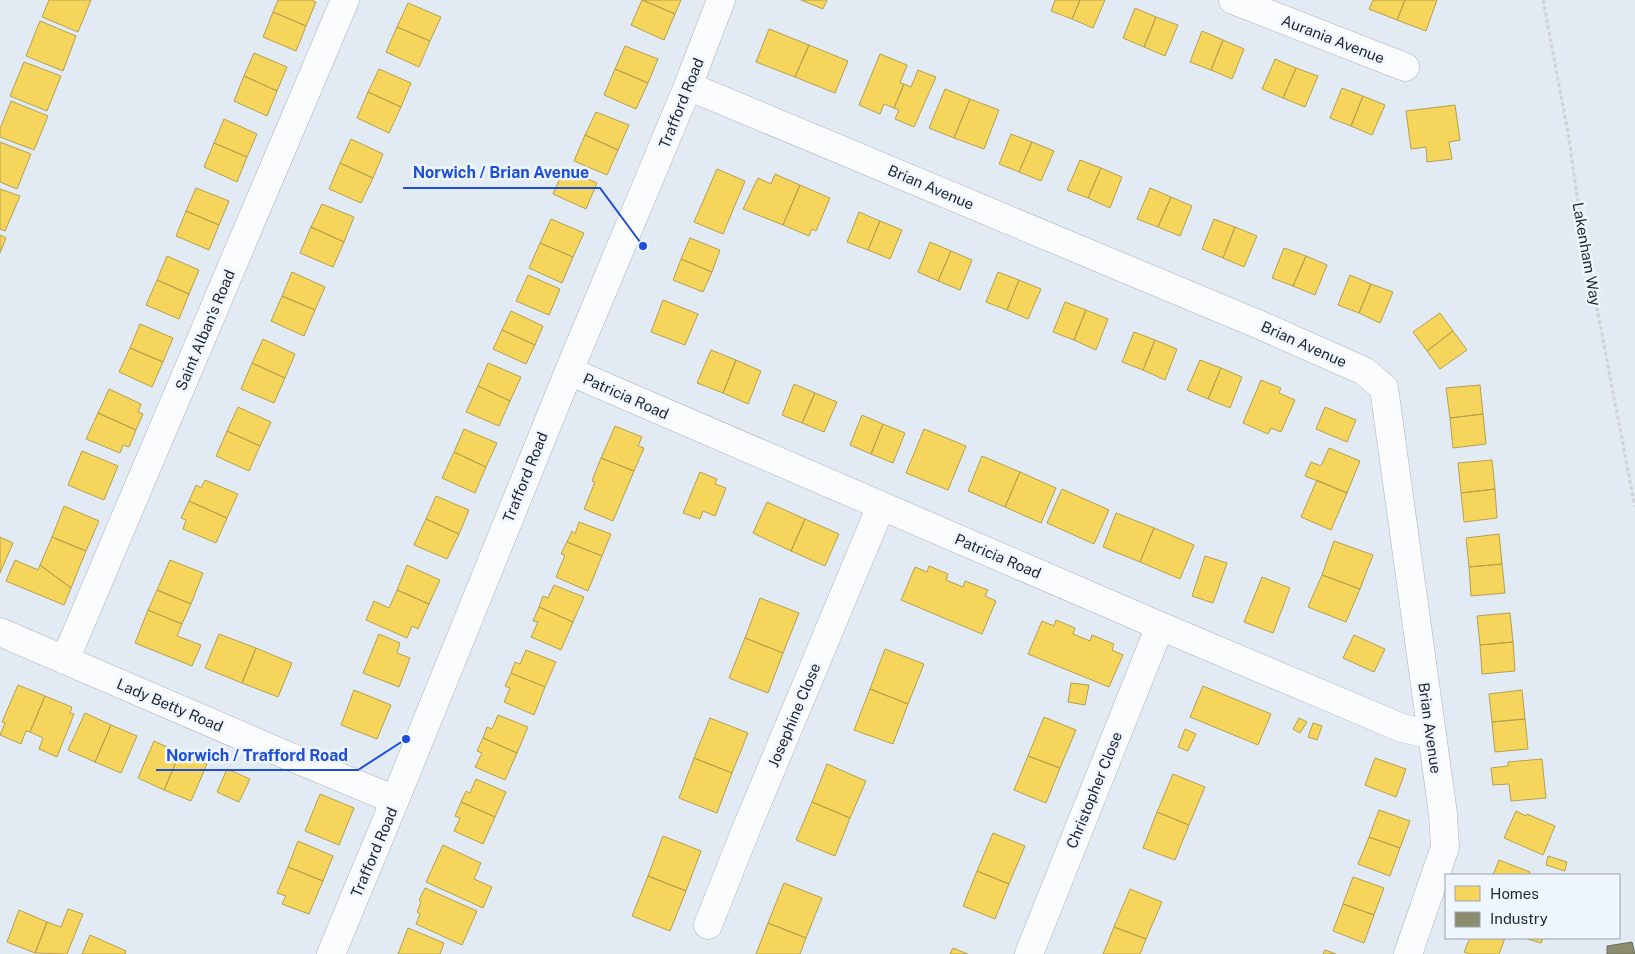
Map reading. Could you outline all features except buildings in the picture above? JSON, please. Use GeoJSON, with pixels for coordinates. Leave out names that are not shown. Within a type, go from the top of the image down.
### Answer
{"type":"FeatureCollection","features":[{"type":"Feature","properties":{"kind":"street","name":"Saint Alban's Road"},"geometry":{"type":"LineString","coordinates":[[66,660],[345,0]]}},
{"type":"Feature","properties":{"kind":"street","name":"Trafford Road"},"geometry":{"type":"LineString","coordinates":[[331,954],[568,371],[688,86],[721,0]]}},
{"type":"Feature","properties":{"kind":"street","name":"Aurania Avenue"},"geometry":{"type":"LineString","coordinates":[[1233,0],[1405,67]]}},
{"type":"Feature","properties":{"kind":"street","name":"Brian Avenue"},"geometry":{"type":"LineString","coordinates":[[688,86],[1251,321],[1364,371],[1384,388],[1443,814],[1445,847],[1408,954]]}},
{"type":"Feature","properties":{"kind":"street","name":"Patricia Road"},"geometry":{"type":"LineString","coordinates":[[568,371],[1402,728],[1419,732],[1430,730]]}},
{"type":"Feature","properties":{"kind":"street","name":"Josephine Close"},"geometry":{"type":"LineString","coordinates":[[708,925],[747,826],[881,506]]}},
{"type":"Feature","properties":{"kind":"street","name":"Christopher Close"},"geometry":{"type":"LineString","coordinates":[[1029,954],[1160,626]]}},
{"type":"Feature","properties":{"kind":"street","name":"Lady Betty Road"},"geometry":{"type":"LineString","coordinates":[[0,632],[395,800]]}},
{"type":"Feature","properties":{"kind":"path","name":"Lakenham Way"},"geometry":{"type":"LineString","coordinates":[[1543,0],[1569,138],[1583,235],[1635,507]]}},
{"type":"Feature","properties":{"kind":"place","name":"Norwich / Brian Avenue"},"geometry":{"type":"Point","coordinates":[643,246]}},
{"type":"Feature","properties":{"kind":"place","name":"Norwich / Trafford Road"},"geometry":{"type":"Point","coordinates":[406,739]}}]}
